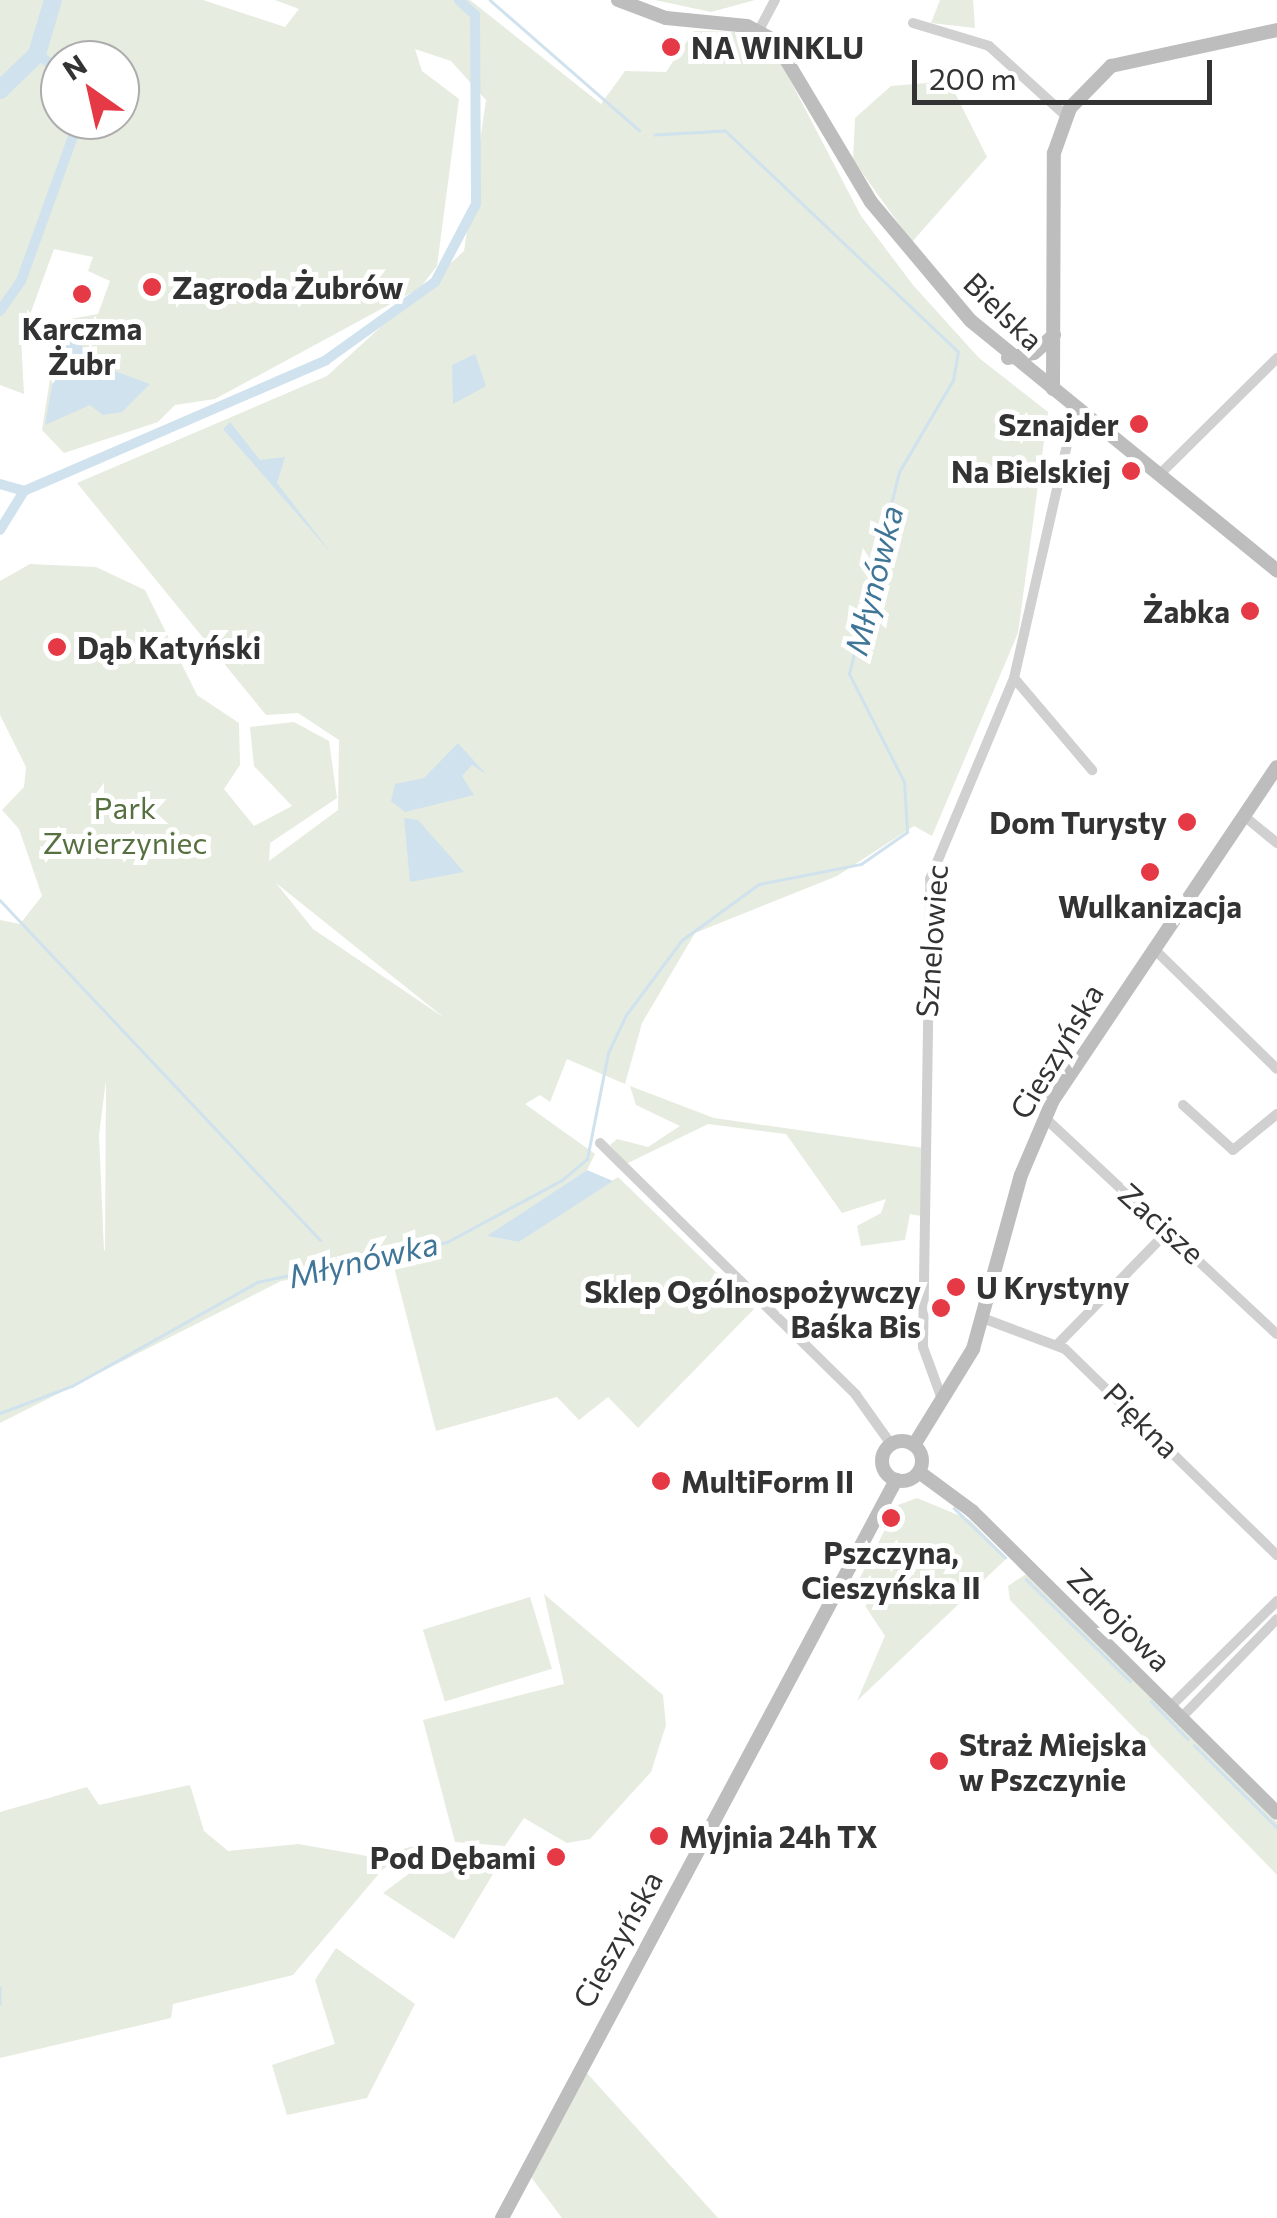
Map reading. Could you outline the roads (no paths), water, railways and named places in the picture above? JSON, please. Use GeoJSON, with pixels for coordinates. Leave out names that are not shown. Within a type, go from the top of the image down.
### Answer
{"type":"FeatureCollection","features":[{"type":"Feature","properties":{"kind":"main road"},"geometry":{"type":"LineString","coordinates":[[618,0],[666,18],[760,30]]}},
{"type":"Feature","properties":{"kind":"main road","name":"Bielska"},"geometry":{"type":"LineString","coordinates":[[760,30],[784,53],[890,228],[1008,358],[1163,471],[1277,571]]}},
{"type":"Feature","properties":{"kind":"main road"},"geometry":{"type":"LineString","coordinates":[[1053,389],[1054,153],[1066,115],[1104,68],[1277,30]]}},
{"type":"Feature","properties":{"kind":"main road"},"geometry":{"type":"LineString","coordinates":[[1008,358],[1034,353],[1054,334]]}},
{"type":"Feature","properties":{"kind":"main road","name":"Cieszyńska"},"geometry":{"type":"LineString","coordinates":[[914,1444],[960,1377],[985,1318],[1044,1117],[1277,767]]}},
{"type":"Feature","properties":{"kind":"main road"},"geometry":{"type":"LineString","coordinates":[[891,1444],[914,1444],[919,1472],[896,1480],[882,1464],[891,1444]]}},
{"type":"Feature","properties":{"kind":"main road","name":"Zdrojowa"},"geometry":{"type":"LineString","coordinates":[[919,1472],[972,1511],[1277,1813]]}},
{"type":"Feature","properties":{"kind":"main road","name":"Cieszyńska"},"geometry":{"type":"LineString","coordinates":[[502,2218],[528,2160],[896,1480]]}},
{"type":"Feature","properties":{"kind":"street"},"geometry":{"type":"LineString","coordinates":[[760,30],[774,0]]}},
{"type":"Feature","properties":{"kind":"street"},"geometry":{"type":"LineString","coordinates":[[913,22],[989,46],[1066,115]]}},
{"type":"Feature","properties":{"kind":"street"},"geometry":{"type":"LineString","coordinates":[[1163,471],[1277,358]]}},
{"type":"Feature","properties":{"kind":"street","name":"Sznelowiec"},"geometry":{"type":"LineString","coordinates":[[942,1406],[923,1347],[927,908],[946,826],[1014,678],[1076,405]]}},
{"type":"Feature","properties":{"kind":"street"},"geometry":{"type":"LineString","coordinates":[[1014,678],[1092,770]]}},
{"type":"Feature","properties":{"kind":"street"},"geometry":{"type":"LineString","coordinates":[[1244,816],[1277,844]]}},
{"type":"Feature","properties":{"kind":"street"},"geometry":{"type":"LineString","coordinates":[[1153,948],[1277,1069]]}},
{"type":"Feature","properties":{"kind":"street"},"geometry":{"type":"LineString","coordinates":[[1183,1105],[1232,1150],[1277,1114]]}},
{"type":"Feature","properties":{"kind":"street","name":"Zacisze"},"geometry":{"type":"LineString","coordinates":[[1044,1117],[1277,1334]]}},
{"type":"Feature","properties":{"kind":"street"},"geometry":{"type":"LineString","coordinates":[[600,1143],[856,1394],[891,1444]]}},
{"type":"Feature","properties":{"kind":"street"},"geometry":{"type":"LineString","coordinates":[[1057,1345],[1167,1232]]}},
{"type":"Feature","properties":{"kind":"street","name":"Piękna"},"geometry":{"type":"LineString","coordinates":[[985,1318],[1057,1345],[1277,1555]]}},
{"type":"Feature","properties":{"kind":"street"},"geometry":{"type":"LineString","coordinates":[[933,1378],[960,1377]]}},
{"type":"Feature","properties":{"kind":"street"},"geometry":{"type":"LineString","coordinates":[[1176,1712],[1277,1601]]}},
{"type":"Feature","properties":{"kind":"street"},"geometry":{"type":"LineString","coordinates":[[1176,1712],[1277,1619]]}},
{"type":"Feature","properties":{"kind":"water"},"geometry":{"type":"Polygon","coordinates":[[[63,323],[87,353],[72,367],[90,362],[150,384],[122,412],[103,415],[90,405],[45,425],[63,323]]]}},
{"type":"Feature","properties":{"kind":"water"},"geometry":{"type":"Polygon","coordinates":[[[475,354],[486,386],[453,404],[452,365],[475,354]]]}},
{"type":"Feature","properties":{"kind":"water"},"geometry":{"type":"Polygon","coordinates":[[[230,422],[260,460],[285,457],[277,483],[332,554],[223,429],[230,422]]]}},
{"type":"Feature","properties":{"kind":"water"},"geometry":{"type":"Polygon","coordinates":[[[458,743],[486,774],[472,765],[462,776],[474,795],[405,812],[391,801],[395,784],[424,778],[458,743]]]}},
{"type":"Feature","properties":{"kind":"water"},"geometry":{"type":"Polygon","coordinates":[[[404,818],[418,820],[464,872],[410,882],[404,818]]]}},
{"type":"Feature","properties":{"kind":"water"},"geometry":{"type":"Polygon","coordinates":[[[587,1170],[613,1181],[519,1242],[487,1236],[587,1170]]]}},
{"type":"Feature","properties":{"kind":"waterway"},"geometry":{"type":"LineString","coordinates":[[0,90],[37,54],[53,0]]}},
{"type":"Feature","properties":{"kind":"waterway"},"geometry":{"type":"LineString","coordinates":[[0,530],[24,491],[326,360],[435,282],[476,204],[475,15],[459,0]]}},
{"type":"Feature","properties":{"kind":"waterway","name":"Młynówka"},"geometry":{"type":"LineString","coordinates":[[490,0],[639,130]]}},
{"type":"Feature","properties":{"kind":"waterway","name":"Młynówka"},"geometry":{"type":"LineString","coordinates":[[0,1413],[72,1386],[257,1282],[447,1242],[562,1180],[587,1159],[608,1053],[626,1015],[682,940],[759,884],[861,864],[907,832],[904,782],[849,674],[899,472],[953,380],[958,352],[725,131],[655,135]]}},
{"type":"Feature","properties":{"kind":"waterway"},"geometry":{"type":"LineString","coordinates":[[0,311],[21,281],[72,140]]}},
{"type":"Feature","properties":{"kind":"waterway"},"geometry":{"type":"LineString","coordinates":[[0,484],[24,491]]}},
{"type":"Feature","properties":{"kind":"waterway"},"geometry":{"type":"LineString","coordinates":[[0,900],[320,1240]]}},
{"type":"Feature","properties":{"kind":"waterway"},"geometry":{"type":"LineString","coordinates":[[954,1508],[1005,1557]]}},
{"type":"Feature","properties":{"kind":"waterway"},"geometry":{"type":"LineString","coordinates":[[1026,1579],[1130,1681]]}},
{"type":"Feature","properties":{"kind":"waterway"},"geometry":{"type":"LineString","coordinates":[[1151,1701],[1188,1739]]}},
{"type":"Feature","properties":{"kind":"waterway"},"geometry":{"type":"LineString","coordinates":[[1194,1745],[1277,1827]]}},
{"type":"Feature","properties":{"kind":"waterway","name":"Młynówka"},"geometry":{"type":"LineString","coordinates":[[0,1987],[0,2004]]}},
{"type":"Feature","properties":{"kind":"place","name":"NA WINKLU"},"geometry":{"type":"Point","coordinates":[671,47]}},
{"type":"Feature","properties":{"kind":"place","name":"Zagroda Żubrów"},"geometry":{"type":"Point","coordinates":[152,287]}},
{"type":"Feature","properties":{"kind":"place","name":"Karczma Żubr"},"geometry":{"type":"Point","coordinates":[82,294]}},
{"type":"Feature","properties":{"kind":"place","name":"Sznajder"},"geometry":{"type":"Point","coordinates":[1139,424]}},
{"type":"Feature","properties":{"kind":"place","name":"Na Bielskiej"},"geometry":{"type":"Point","coordinates":[1131,471]}},
{"type":"Feature","properties":{"kind":"place","name":"Żabka"},"geometry":{"type":"Point","coordinates":[1250,611]}},
{"type":"Feature","properties":{"kind":"place","name":"Dąb Katyński"},"geometry":{"type":"Point","coordinates":[57,647]}},
{"type":"Feature","properties":{"kind":"place","name":"Dom Turysty"},"geometry":{"type":"Point","coordinates":[1187,822]}},
{"type":"Feature","properties":{"kind":"place","name":"Wulkanizacja"},"geometry":{"type":"Point","coordinates":[1150,872]}},
{"type":"Feature","properties":{"kind":"place","name":"U Krystyny"},"geometry":{"type":"Point","coordinates":[956,1287]}},
{"type":"Feature","properties":{"kind":"place","name":"Sklep Ogólnospożywczy Baśka Bis"},"geometry":{"type":"Point","coordinates":[941,1308]}},
{"type":"Feature","properties":{"kind":"place","name":"MultiForm II"},"geometry":{"type":"Point","coordinates":[661,1481]}},
{"type":"Feature","properties":{"kind":"place","name":"Pszczyna, Cieszyńska II"},"geometry":{"type":"Point","coordinates":[891,1518]}},
{"type":"Feature","properties":{"kind":"place","name":"Straż Miejska w Pszczynie"},"geometry":{"type":"Point","coordinates":[939,1761]}},
{"type":"Feature","properties":{"kind":"place","name":"Myjnia 24h TX"},"geometry":{"type":"Point","coordinates":[659,1836]}},
{"type":"Feature","properties":{"kind":"place","name":"Pod Dębami"},"geometry":{"type":"Point","coordinates":[556,1857]}},
{"type":"Feature","properties":{"kind":"park label","name":"Park Zwierzyniec"},"geometry":{"type":"Point","coordinates":[125,824]}}]}
